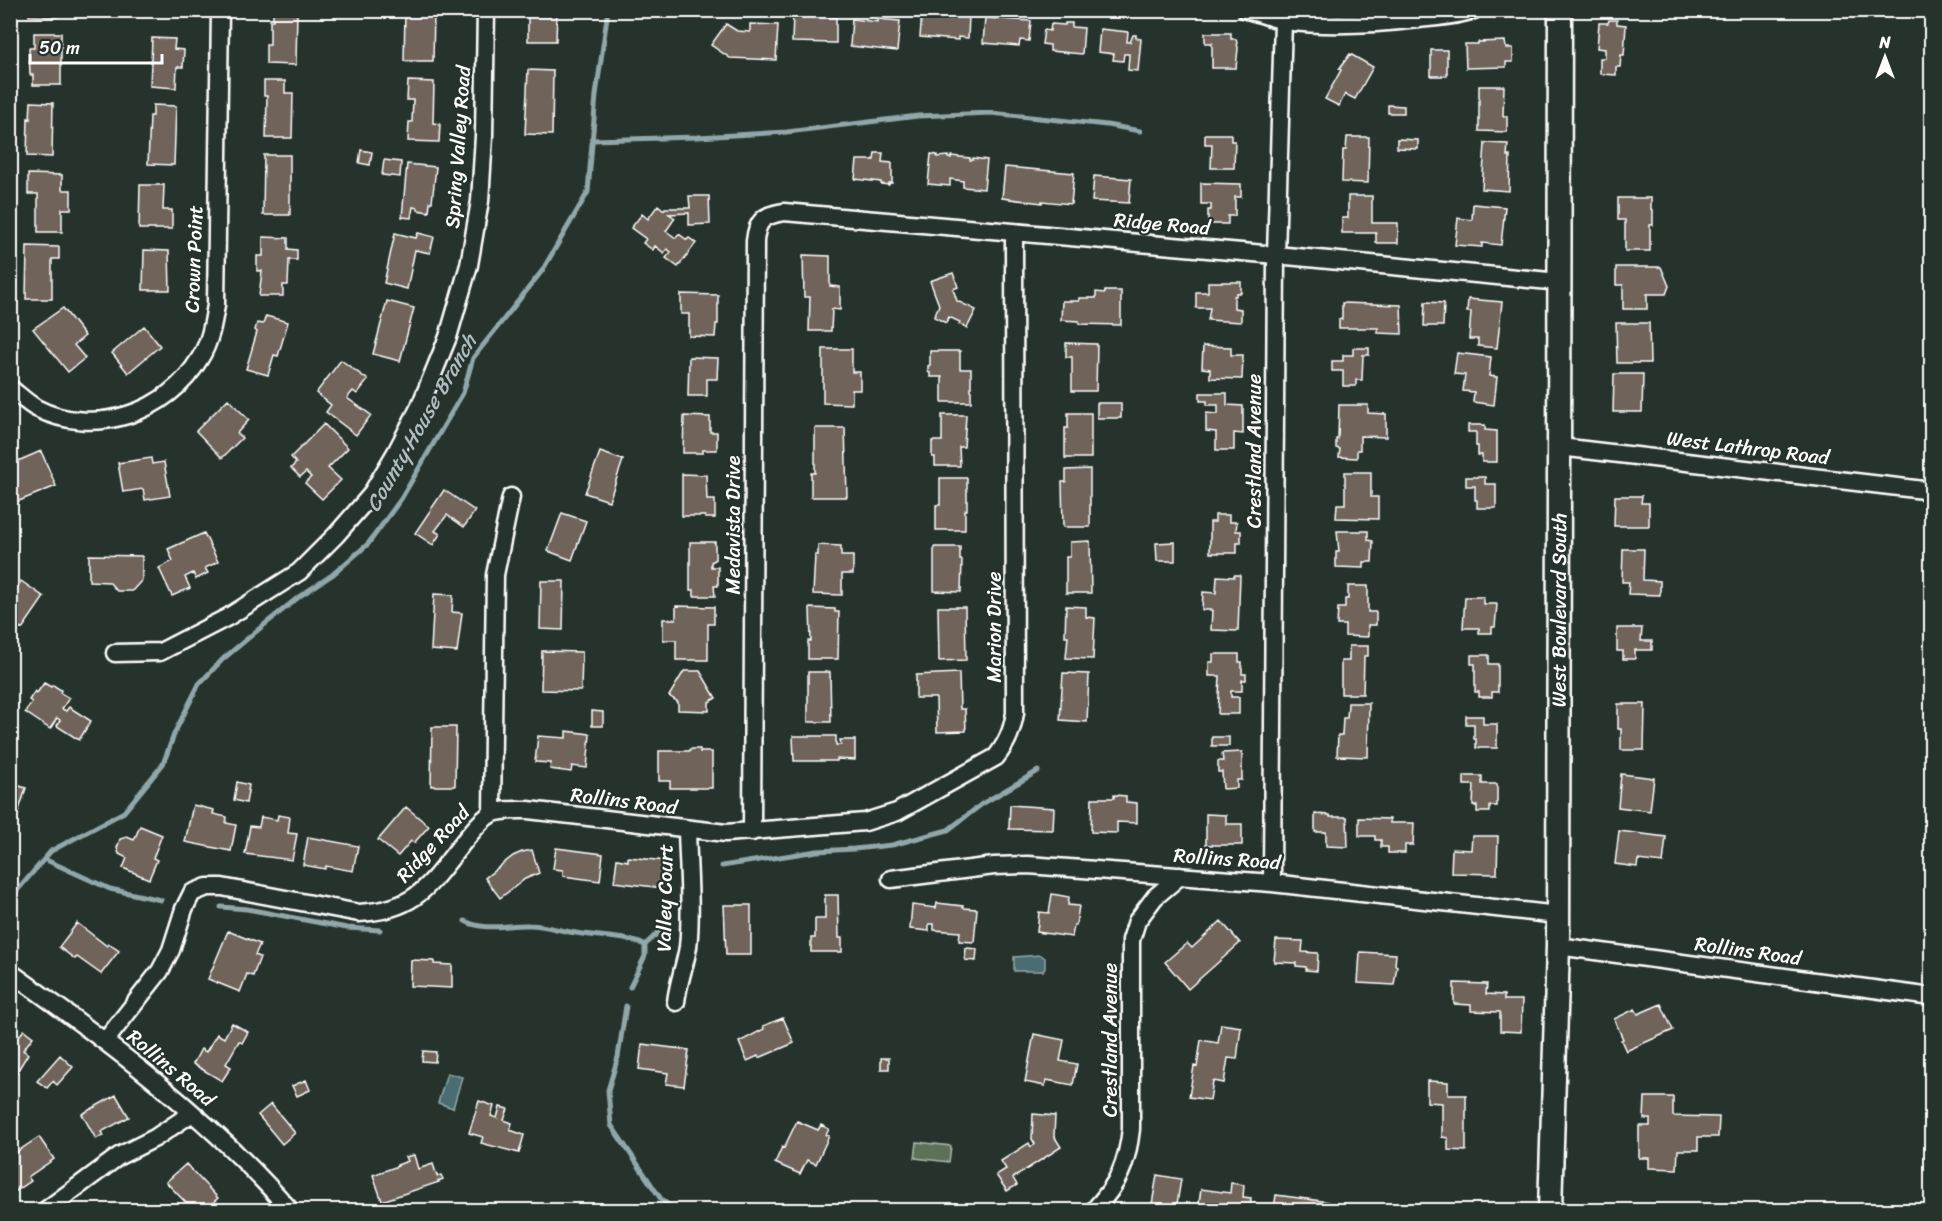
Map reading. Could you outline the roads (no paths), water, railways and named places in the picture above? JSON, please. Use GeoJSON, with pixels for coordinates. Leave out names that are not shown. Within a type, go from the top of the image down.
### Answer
{"type":"FeatureCollection","features":[{"type":"Feature","properties":{"kind":"main road","name":"West Boulevard South"},"geometry":{"type":"LineString","coordinates":[[1550,1210],[1558,946],[1560,10]]}},
{"type":"Feature","properties":{"kind":"street","name":"Crown Point"},"geometry":{"type":"LineString","coordinates":[[10,388],[35,408],[64,419],[95,421],[124,417],[151,406],[179,386],[200,358],[211,334],[216,305],[220,10]]}},
{"type":"Feature","properties":{"kind":"street","name":"Spring Valley Road"},"geometry":{"type":"LineString","coordinates":[[115,652],[160,652],[228,617],[299,572],[336,535],[370,495],[396,452],[420,406],[448,337],[469,265],[480,201],[484,136],[486,10]]}},
{"type":"Feature","properties":{"kind":"street"},"geometry":{"type":"LineString","coordinates":[[1246,10],[1283,21],[1337,24],[1459,15],[1474,10]]}},
{"type":"Feature","properties":{"kind":"street","name":"Crestland Avenue"},"geometry":{"type":"LineString","coordinates":[[1272,883],[1276,255],[1283,21]]}},
{"type":"Feature","properties":{"kind":"street","name":"Ridge Road"},"geometry":{"type":"LineString","coordinates":[[761,220],[771,214],[784,212],[1560,282]]}},
{"type":"Feature","properties":{"kind":"street","name":"Medavista Drive"},"geometry":{"type":"LineString","coordinates":[[753,832],[754,241],[761,220]]}},
{"type":"Feature","properties":{"kind":"street","name":"Marion Drive"},"geometry":{"type":"LineString","coordinates":[[753,832],[865,822],[897,812],[996,757],[1007,743],[1015,713],[1014,233]]}},
{"type":"Feature","properties":{"kind":"street","name":"West Lathrop Road"},"geometry":{"type":"LineString","coordinates":[[1560,447],[1932,491]]}},
{"type":"Feature","properties":{"kind":"street","name":"Ridge Road"},"geometry":{"type":"LineString","coordinates":[[106,1041],[160,971],[171,950],[184,909],[192,893],[207,887],[222,887],[359,913],[381,912],[405,904],[425,890],[479,822],[492,814],[495,575],[511,497]]}},
{"type":"Feature","properties":{"kind":"street","name":"Rollins Road"},"geometry":{"type":"LineString","coordinates":[[492,814],[510,810],[528,810],[687,830],[726,833],[753,832]]}},
{"type":"Feature","properties":{"kind":"street","name":"Valley Court"},"geometry":{"type":"LineString","coordinates":[[676,1002],[677,989],[688,949],[687,830]]}},
{"type":"Feature","properties":{"kind":"street","name":"Rollins Road"},"geometry":{"type":"LineString","coordinates":[[891,879],[994,866],[1028,865],[1272,883],[1558,915]]}},
{"type":"Feature","properties":{"kind":"street","name":"Crestland Avenue"},"geometry":{"type":"LineString","coordinates":[[1094,1210],[1109,1193],[1121,1173],[1130,1141],[1131,940],[1137,921],[1155,897],[1180,876]]}},
{"type":"Feature","properties":{"kind":"street","name":"Rollins Road"},"geometry":{"type":"LineString","coordinates":[[1558,946],[1932,998]]}},
{"type":"Feature","properties":{"kind":"street","name":"Rollins Road"},"geometry":{"type":"LineString","coordinates":[[10,972],[106,1041],[192,1113],[227,1143],[290,1210]]}},
{"type":"Feature","properties":{"kind":"street"},"geometry":{"type":"LineString","coordinates":[[46,1210],[119,1156],[155,1138],[192,1113]]}},
{"type":"Feature","properties":{"kind":"water"},"geometry":{"type":"Polygon","coordinates":[[[1041,955],[1045,958],[1043,971],[1014,971],[1014,957],[1041,955]]]}},
{"type":"Feature","properties":{"kind":"water"},"geometry":{"type":"Polygon","coordinates":[[[447,1073],[462,1077],[453,1108],[438,1103],[447,1073]]]}},
{"type":"Feature","properties":{"kind":"waterway","name":"County House Branch"},"geometry":{"type":"LineString","coordinates":[[10,899],[51,851],[124,812],[163,764],[175,732],[199,684],[223,659],[259,629],[300,596],[332,575],[368,544],[401,499],[463,393],[473,358],[542,271],[588,192],[596,95],[608,10]]}},
{"type":"Feature","properties":{"kind":"waterway"},"geometry":{"type":"LineString","coordinates":[[593,140],[787,132],[918,116],[991,113],[1107,125],[1140,131]]}},
{"type":"Feature","properties":{"kind":"waterway"},"geometry":{"type":"LineString","coordinates":[[722,866],[817,851],[892,845],[948,830],[982,804],[1038,771]]}},
{"type":"Feature","properties":{"kind":"waterway"},"geometry":{"type":"LineString","coordinates":[[44,859],[110,889],[161,900]]}},
{"type":"Feature","properties":{"kind":"waterway"},"geometry":{"type":"LineString","coordinates":[[221,907],[247,909],[347,928],[380,930]]}},
{"type":"Feature","properties":{"kind":"waterway"},"geometry":{"type":"LineString","coordinates":[[465,921],[489,927],[541,926],[620,938],[645,945],[645,956],[630,987]]}},
{"type":"Feature","properties":{"kind":"waterway"},"geometry":{"type":"LineString","coordinates":[[645,945],[669,922]]}},
{"type":"Feature","properties":{"kind":"waterway"},"geometry":{"type":"LineString","coordinates":[[626,1006],[618,1057],[608,1090],[611,1125],[661,1199],[674,1210]]}}]}
